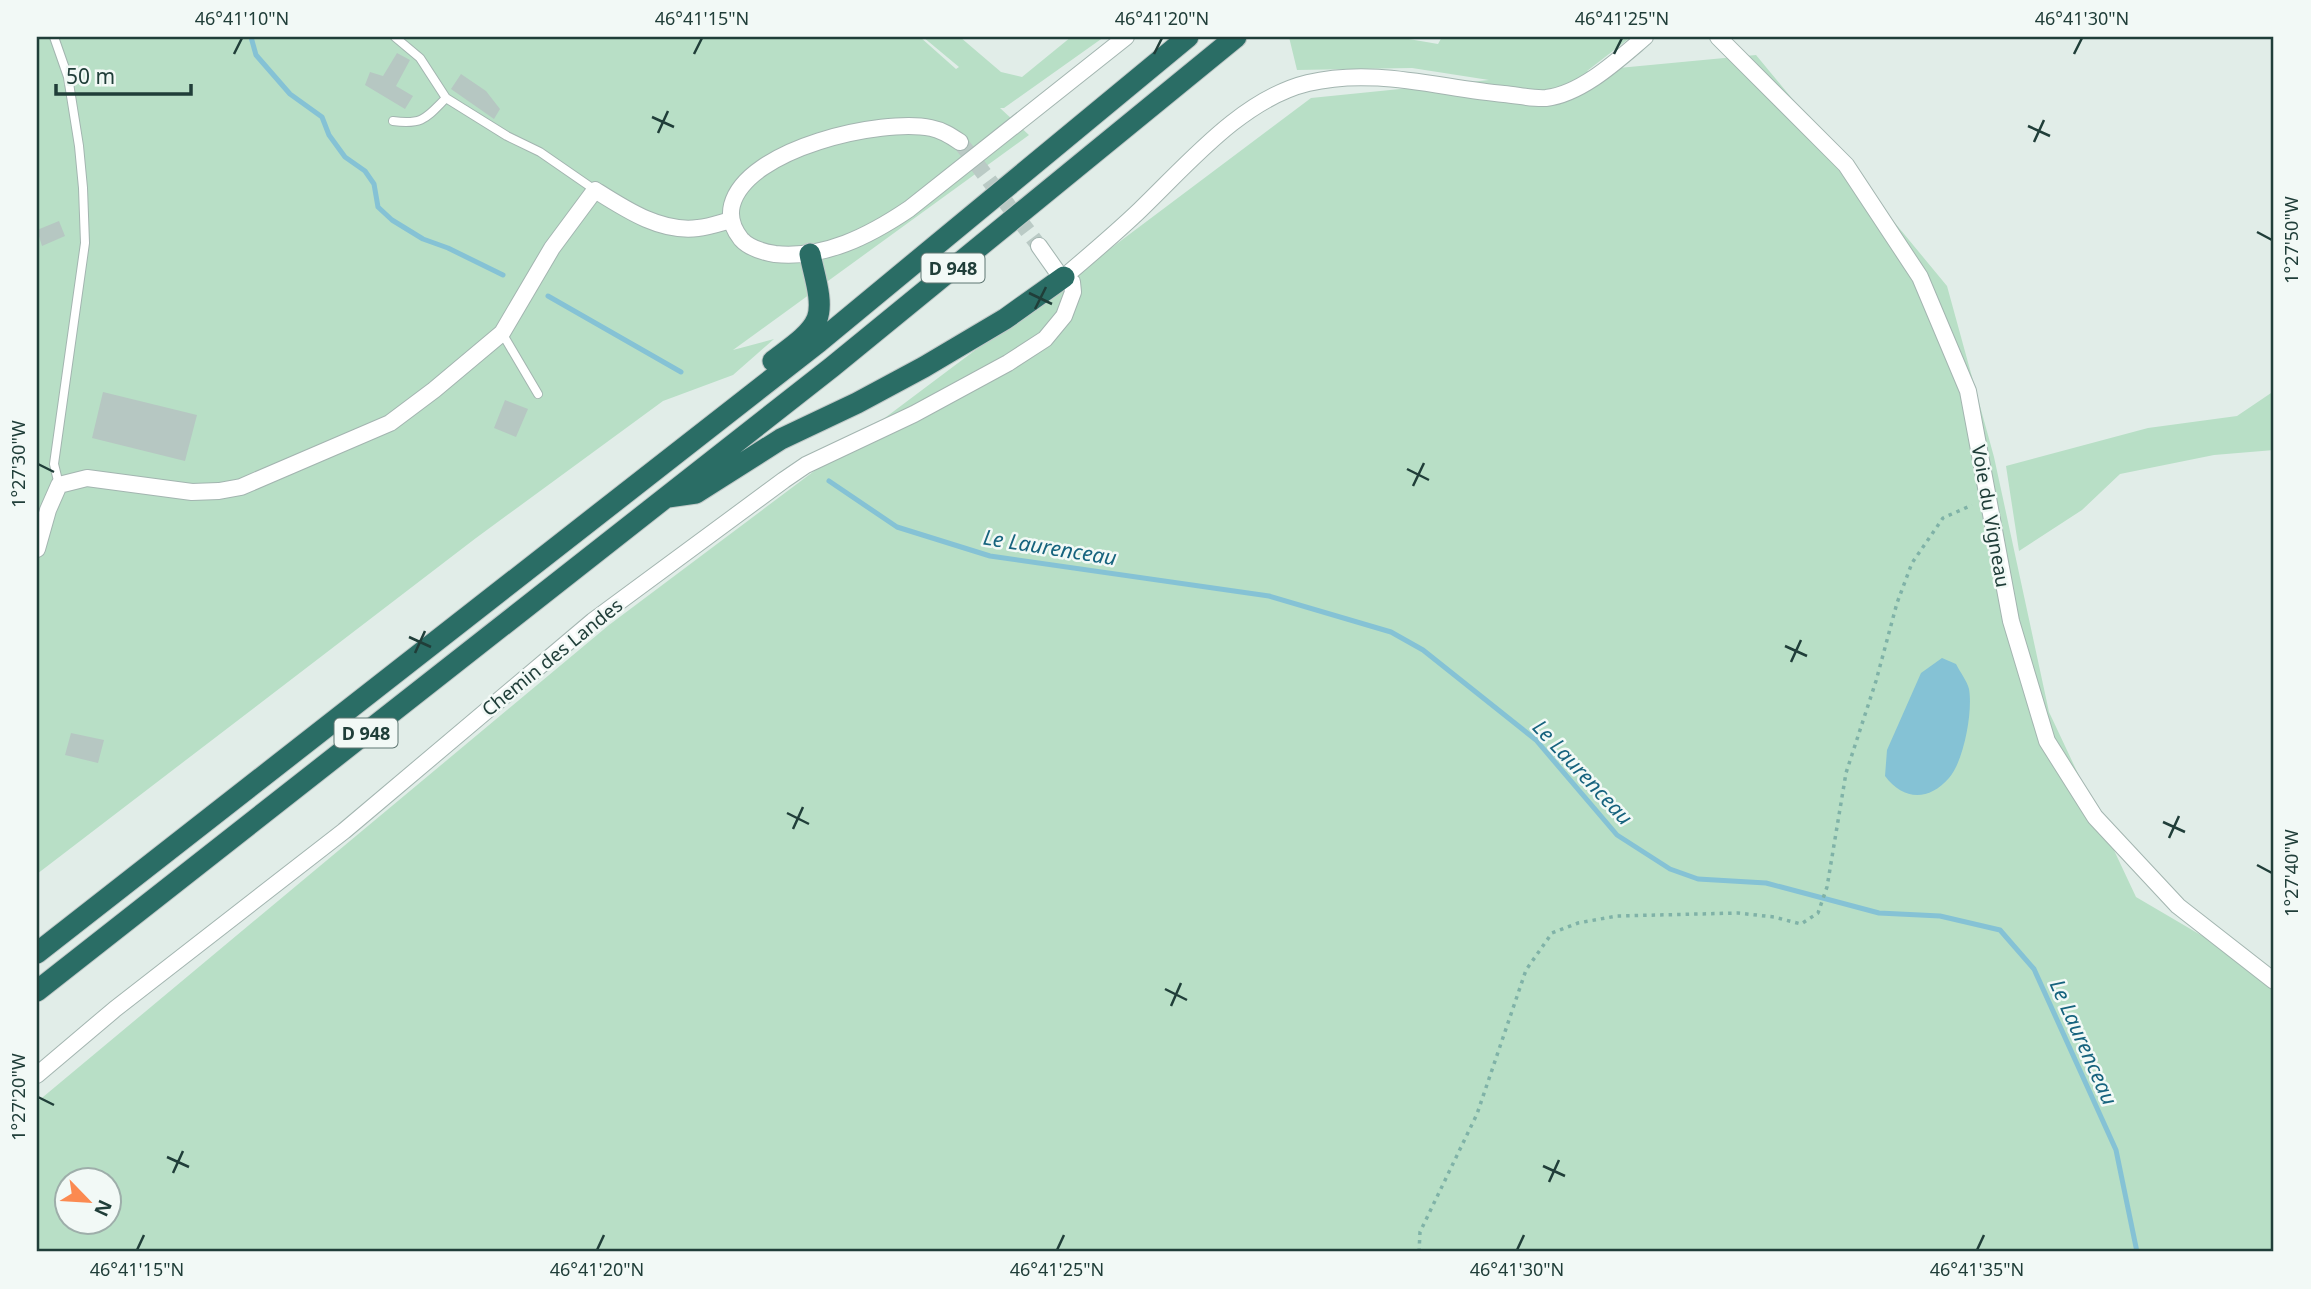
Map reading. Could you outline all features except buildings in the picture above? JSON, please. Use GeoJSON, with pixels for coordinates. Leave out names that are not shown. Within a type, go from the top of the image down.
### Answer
{"type":"FeatureCollection","features":[{"type":"Feature","properties":{"kind":"highway","name":"D 948"},"geometry":{"type":"LineString","coordinates":[[37,953],[830,334],[1188,37]]}},
{"type":"Feature","properties":{"kind":"highway","name":"D 948"},"geometry":{"type":"LineString","coordinates":[[37,990],[832,368],[1236,37]]}},
{"type":"Feature","properties":{"kind":"highway"},"geometry":{"type":"LineString","coordinates":[[722,419],[740,389],[803,336],[817,320],[819,309],[810,254]]}},
{"type":"Feature","properties":{"kind":"highway"},"geometry":{"type":"LineString","coordinates":[[668,497],[696,493],[781,439],[924,368],[1005,319],[1064,277]]}},
{"type":"Feature","properties":{"kind":"street"},"geometry":{"type":"LineString","coordinates":[[960,142],[939,130],[916,127],[860,131],[808,145],[765,166],[751,177],[732,204],[731,220],[736,233],[744,242],[769,253],[810,254],[843,245],[900,215],[1126,37]]}},
{"type":"Feature","properties":{"kind":"street"},"geometry":{"type":"LineString","coordinates":[[1039,246],[1058,273],[1064,277],[1138,213],[1216,136],[1257,105],[1307,83],[1346,77],[1387,77],[1486,93],[1547,98],[1576,88],[1606,70],[1645,37]]}},
{"type":"Feature","properties":{"kind":"street","name":"Voie du Vigneau"},"geometry":{"type":"LineString","coordinates":[[1718,37],[1846,165],[1920,277],[1968,391],[2011,621],[2046,741],[2095,817],[2178,906],[2274,981]]}},
{"type":"Feature","properties":{"kind":"street"},"geometry":{"type":"LineString","coordinates":[[37,549],[48,510],[59,485],[87,478],[192,492],[219,491],[241,486],[390,423],[502,333],[552,248],[595,190],[629,211],[669,226],[697,228],[731,220]]}},
{"type":"Feature","properties":{"kind":"street","name":"Chemin des Landes"},"geometry":{"type":"LineString","coordinates":[[37,1075],[115,1009],[344,831],[593,621],[784,480],[806,465],[914,414],[1045,340],[1064,316],[1073,292],[1072,282],[1064,277]]}},
{"type":"Feature","properties":{"kind":"lane"},"geometry":{"type":"LineString","coordinates":[[54,37],[68,77],[79,146],[85,243],[54,464],[59,485]]}},
{"type":"Feature","properties":{"kind":"lane"},"geometry":{"type":"LineString","coordinates":[[395,37],[420,58],[446,98],[540,152],[595,190]]}},
{"type":"Feature","properties":{"kind":"lane"},"geometry":{"type":"LineString","coordinates":[[393,121],[412,123],[425,118],[446,98]]}},
{"type":"Feature","properties":{"kind":"lane"},"geometry":{"type":"LineString","coordinates":[[502,333],[538,394]]}},
{"type":"Feature","properties":{"kind":"path"},"geometry":{"type":"LineString","coordinates":[[1419,1252],[1420,1232],[1478,1114],[1526,970],[1552,933],[1578,923],[1617,916],[1738,913],[1774,917],[1801,925],[1819,910],[1827,887],[1846,773],[1876,681],[1897,603],[1912,563],[1943,518],[1960,508],[1988,499]]}},
{"type":"Feature","properties":{"kind":"green space"},"geometry":{"type":"Polygon","coordinates":[[[37,37],[920,37],[956,69],[959,67],[923,37],[960,37],[1001,72],[1022,77],[1071,37],[1104,37],[1004,108],[1000,108],[1029,135],[733,350],[774,339],[733,375],[663,401],[476,538],[37,874],[37,37]]]}},
{"type":"Feature","properties":{"kind":"green space"},"geometry":{"type":"Polygon","coordinates":[[[1289,37],[1397,37],[1438,44],[1442,37],[1631,37],[1587,71],[1756,55],[1947,286],[1994,457],[2049,712],[2136,897],[2274,978],[2274,1252],[37,1252],[37,1102],[609,625],[1311,98],[1489,80],[1412,68],[1297,70],[1289,37]]]}},
{"type":"Feature","properties":{"kind":"green space"},"geometry":{"type":"Polygon","coordinates":[[[2274,391],[2274,450],[2214,455],[2120,474],[2082,510],[2019,551],[2006,466],[2148,428],[2237,416],[2274,391]]]}},
{"type":"Feature","properties":{"kind":"water"},"geometry":{"type":"Polygon","coordinates":[[[1942,658],[1956,664],[1969,689],[1970,710],[1963,748],[1954,770],[1941,786],[1924,794],[1908,794],[1885,776],[1887,750],[1921,673],[1942,658]]]}},
{"type":"Feature","properties":{"kind":"waterway","name":"Le Laurenceau"},"geometry":{"type":"LineString","coordinates":[[251,37],[256,55],[290,94],[322,117],[329,135],[345,157],[365,171],[374,184],[378,207],[392,220],[423,239],[503,275]]}},
{"type":"Feature","properties":{"kind":"waterway","name":"Le Laurenceau"},"geometry":{"type":"LineString","coordinates":[[548,296],[681,372]]}},
{"type":"Feature","properties":{"kind":"waterway","name":"Le Laurenceau"},"geometry":{"type":"LineString","coordinates":[[829,481],[897,527],[990,556],[1269,596],[1391,632],[1423,650],[1536,740],[1617,835],[1670,869],[1698,879],[1766,883],[1879,913],[1940,916],[2000,930],[2034,969],[2116,1150],[2137,1252]]}},
{"type":"Feature","properties":{"kind":"tunnel"},"geometry":{"type":"LineString","coordinates":[[960,142],[1039,246]]}}]}
